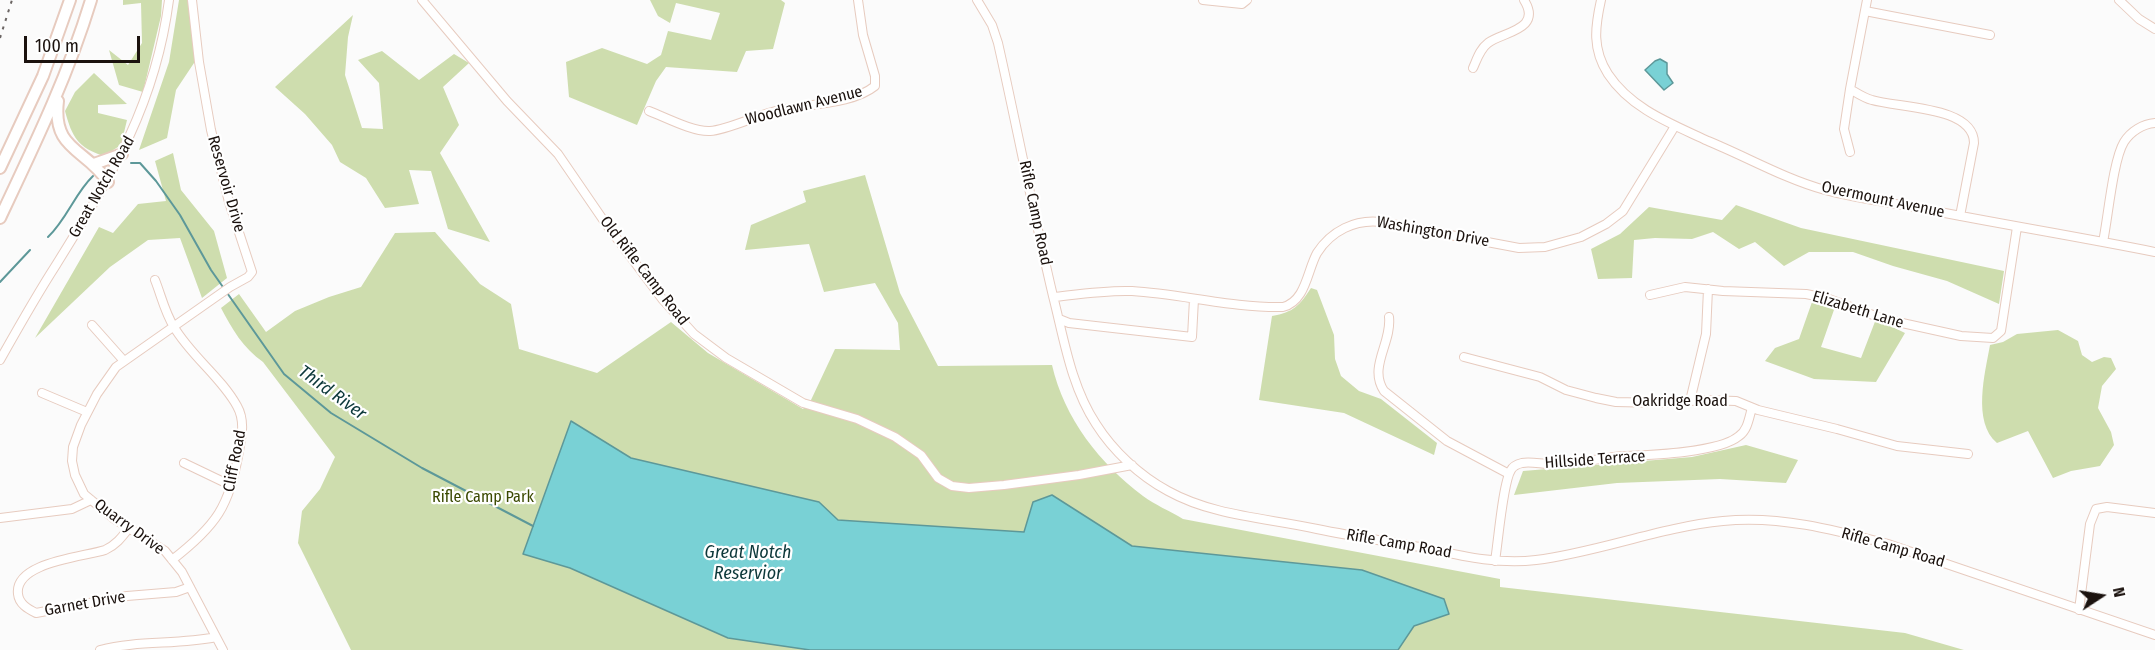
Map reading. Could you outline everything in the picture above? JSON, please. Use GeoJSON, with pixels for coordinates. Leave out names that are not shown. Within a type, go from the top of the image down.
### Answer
{"type":"FeatureCollection","features":[{"type":"Feature","properties":{"kind":"highway"},"geometry":{"type":"LineString","coordinates":[[0,168],[43,75],[70,0]]}},
{"type":"Feature","properties":{"kind":"highway"},"geometry":{"type":"LineString","coordinates":[[0,218],[61,86],[75,52],[91,0]]}},
{"type":"Feature","properties":{"kind":"highway"},"geometry":{"type":"LineString","coordinates":[[61,86],[57,112],[58,124],[65,140],[73,150],[94,164],[108,182]]}},
{"type":"Feature","properties":{"kind":"highway"},"geometry":{"type":"LineString","coordinates":[[94,164],[122,154]]}},
{"type":"Feature","properties":{"kind":"street","name":"Great Notch Road"},"geometry":{"type":"LineString","coordinates":[[0,360],[108,182],[139,119],[163,41],[169,0]]}},
{"type":"Feature","properties":{"kind":"street","name":"Reservoir Drive"},"geometry":{"type":"LineString","coordinates":[[173,326],[248,277],[252,272],[228,202],[210,130],[192,0]]}},
{"type":"Feature","properties":{"kind":"street","name":"Old Rifle Camp Road"},"geometry":{"type":"LineString","coordinates":[[422,0],[507,101],[558,154],[606,224],[663,300],[694,334],[726,358],[803,403],[856,419],[895,437],[921,455],[938,478],[952,486],[969,488],[1004,485],[1132,465]]}},
{"type":"Feature","properties":{"kind":"street","name":"Woodlawn Avenue"},"geometry":{"type":"LineString","coordinates":[[649,111],[696,129],[710,131],[774,111],[853,97],[868,91],[875,86],[875,76],[863,35],[858,0]]}},
{"type":"Feature","properties":{"kind":"street","name":"Rifle Camp Road"},"geometry":{"type":"LineString","coordinates":[[977,0],[992,25],[998,43],[1071,368],[1086,406],[1104,435],[1132,465],[1165,490],[1208,508],[1360,538],[1495,561],[1536,560],[1712,522],[1771,520],[1840,532],[1888,544],[2155,635]]}},
{"type":"Feature","properties":{"kind":"street"},"geometry":{"type":"LineString","coordinates":[[1203,0],[1236,4],[1242,4],[1247,0]]}},
{"type":"Feature","properties":{"kind":"street"},"geometry":{"type":"LineString","coordinates":[[1473,68],[1488,43],[1515,32],[1523,26],[1528,17],[1528,6],[1524,0]]}},
{"type":"Feature","properties":{"kind":"street","name":"Overmount Avenue"},"geometry":{"type":"LineString","coordinates":[[1601,0],[1596,38],[1597,50],[1607,72],[1615,84],[1637,104],[1654,116],[1675,126],[1826,190],[2155,252]]}},
{"type":"Feature","properties":{"kind":"street"},"geometry":{"type":"LineString","coordinates":[[1850,152],[1844,129],[1868,0]]}},
{"type":"Feature","properties":{"kind":"street"},"geometry":{"type":"LineString","coordinates":[[2120,0],[2139,19],[2155,29]]}},
{"type":"Feature","properties":{"kind":"street"},"geometry":{"type":"LineString","coordinates":[[1865,11],[1990,35]]}},
{"type":"Feature","properties":{"kind":"street"},"geometry":{"type":"LineString","coordinates":[[1850,89],[1872,101],[1956,117],[1968,126],[1974,136],[1960,216]]}},
{"type":"Feature","properties":{"kind":"street"},"geometry":{"type":"LineString","coordinates":[[2103,242],[2119,155],[2125,141],[2143,126],[2155,123]]}},
{"type":"Feature","properties":{"kind":"street","name":"Washington Drive"},"geometry":{"type":"LineString","coordinates":[[1054,297],[1119,291],[1271,307],[1289,306],[1301,293],[1317,254],[1325,244],[1342,229],[1362,221],[1381,222],[1519,248],[1545,247],[1581,237],[1615,218],[1628,204],[1675,126]]}},
{"type":"Feature","properties":{"kind":"street","name":"Elizabeth Lane"},"geometry":{"type":"LineString","coordinates":[[1650,295],[1685,287],[1806,294],[1826,298],[1894,321],[1961,336],[1993,338],[2001,331],[2017,227]]}},
{"type":"Feature","properties":{"kind":"street","name":"Cliff Road"},"geometry":{"type":"LineString","coordinates":[[155,280],[173,326],[237,405],[242,418],[241,443],[227,501],[216,520],[200,539],[172,560]]}},
{"type":"Feature","properties":{"kind":"street"},"geometry":{"type":"LineString","coordinates":[[1690,401],[1706,334],[1708,289]]}},
{"type":"Feature","properties":{"kind":"street"},"geometry":{"type":"LineString","coordinates":[[1059,319],[1126,331],[1192,337],[1194,299]]}},
{"type":"Feature","properties":{"kind":"street"},"geometry":{"type":"LineString","coordinates":[[1389,317],[1388,331],[1377,374],[1378,382],[1384,390],[1447,441],[1509,474],[1495,561]]}},
{"type":"Feature","properties":{"kind":"street"},"geometry":{"type":"LineString","coordinates":[[92,325],[124,361]]}},
{"type":"Feature","properties":{"kind":"street","name":"Quarry Drive"},"geometry":{"type":"LineString","coordinates":[[173,326],[117,367],[87,412],[73,447],[72,461],[75,475],[84,494],[129,528],[165,551],[182,572],[223,650]]}},
{"type":"Feature","properties":{"kind":"street","name":"Oakridge Road"},"geometry":{"type":"LineString","coordinates":[[1464,357],[1540,377],[1566,390],[1616,402],[1736,401],[1752,408],[1897,446],[1968,454]]}},
{"type":"Feature","properties":{"kind":"street"},"geometry":{"type":"LineString","coordinates":[[42,393],[87,412]]}},
{"type":"Feature","properties":{"kind":"street","name":"Hillside Terrace"},"geometry":{"type":"LineString","coordinates":[[1509,474],[1515,466],[1526,462],[1556,465],[1586,463],[1622,456],[1654,456],[1721,444],[1743,433],[1752,408]]}},
{"type":"Feature","properties":{"kind":"street"},"geometry":{"type":"LineString","coordinates":[[184,463],[232,486]]}},
{"type":"Feature","properties":{"kind":"street"},"geometry":{"type":"LineString","coordinates":[[0,518],[72,509],[91,500]]}},
{"type":"Feature","properties":{"kind":"street"},"geometry":{"type":"LineString","coordinates":[[2079,610],[2092,514],[2101,507],[2155,513]]}},
{"type":"Feature","properties":{"kind":"street","name":"Garnet Drive"},"geometry":{"type":"LineString","coordinates":[[129,528],[116,544],[104,550],[31,571],[18,587],[21,602],[26,608],[36,613],[127,597],[176,592],[190,587]]}},
{"type":"Feature","properties":{"kind":"street"},"geometry":{"type":"LineString","coordinates":[[100,650],[216,637]]}},
{"type":"Feature","properties":{"kind":"green space"},"geometry":{"type":"Polygon","coordinates":[[[123,0],[162,0],[161,16],[143,92],[119,85],[109,50],[128,65],[142,43],[141,3],[123,5],[123,0]]]}},
{"type":"Feature","properties":{"kind":"green space"},"geometry":{"type":"Polygon","coordinates":[[[179,0],[188,0],[196,60],[176,90],[167,138],[139,150],[169,62],[179,0]]]}},
{"type":"Feature","properties":{"kind":"green space"},"geometry":{"type":"Polygon","coordinates":[[[650,0],[781,0],[785,3],[773,49],[746,51],[737,72],[666,67],[656,81],[637,125],[569,97],[566,62],[602,48],[647,64],[661,55],[668,31],[711,40],[720,13],[676,3],[670,23],[658,16],[650,0]]]}},
{"type":"Feature","properties":{"kind":"green space"},"geometry":{"type":"Polygon","coordinates":[[[353,15],[348,37],[345,75],[362,128],[383,129],[379,83],[358,60],[382,51],[419,80],[454,54],[469,63],[443,87],[459,125],[440,153],[490,242],[448,229],[431,171],[409,170],[419,204],[385,208],[366,178],[340,162],[332,145],[305,114],[275,87],[353,15]]]}},
{"type":"Feature","properties":{"kind":"green space"},"geometry":{"type":"Polygon","coordinates":[[[94,73],[127,104],[98,105],[98,113],[127,120],[121,145],[104,156],[88,149],[77,140],[70,128],[65,111],[75,92],[94,73]]]}},
{"type":"Feature","properties":{"kind":"green space"},"geometry":{"type":"Polygon","coordinates":[[[173,153],[181,190],[214,231],[227,278],[202,298],[180,238],[148,240],[110,267],[35,338],[99,227],[113,233],[138,204],[166,201],[155,161],[173,153]]]}},
{"type":"Feature","properties":{"kind":"green space","name":"Rifle Camp Park"},"geometry":{"type":"Polygon","coordinates":[[[865,175],[900,293],[938,366],[1052,365],[1065,403],[1098,454],[1143,496],[1183,519],[1500,579],[1500,587],[1905,633],[1964,650],[351,650],[298,543],[302,511],[320,489],[335,457],[263,362],[239,338],[221,308],[239,294],[266,332],[295,311],[361,287],[395,233],[435,232],[480,284],[511,304],[519,349],[597,373],[671,322],[708,353],[803,409],[811,400],[835,349],[900,350],[898,323],[875,283],[824,292],[809,244],[745,250],[751,225],[806,202],[803,191],[865,175]]]}},
{"type":"Feature","properties":{"kind":"green space"},"geometry":{"type":"Polygon","coordinates":[[[1736,205],[1801,228],[2004,271],[1999,304],[1947,281],[1853,252],[1809,252],[1784,266],[1755,242],[1739,249],[1713,232],[1692,239],[1634,240],[1632,278],[1598,279],[1591,249],[1620,234],[1649,207],[1722,220],[1736,205]]]}},
{"type":"Feature","properties":{"kind":"green space"},"geometry":{"type":"Polygon","coordinates":[[[1311,288],[1317,290],[1334,335],[1335,359],[1341,376],[1359,391],[1381,399],[1437,443],[1434,455],[1344,413],[1259,400],[1272,316],[1295,307],[1311,288]]]}},
{"type":"Feature","properties":{"kind":"green space"},"geometry":{"type":"Polygon","coordinates":[[[1812,302],[1835,307],[1821,347],[1861,358],[1876,319],[1905,333],[1876,382],[1814,379],[1765,361],[1775,348],[1799,339],[1812,302]]]}},
{"type":"Feature","properties":{"kind":"green space"},"geometry":{"type":"Polygon","coordinates":[[[2058,330],[2078,341],[2082,355],[2092,362],[2104,357],[2111,358],[2116,369],[2102,386],[2098,408],[2111,432],[2114,445],[2100,466],[2071,471],[2053,478],[2028,431],[1997,443],[1989,434],[1982,410],[1982,397],[1990,345],[2003,342],[2017,334],[2058,330]]]}},
{"type":"Feature","properties":{"kind":"green space"},"geometry":{"type":"Polygon","coordinates":[[[1746,445],[1798,460],[1786,483],[1720,479],[1617,483],[1514,495],[1523,471],[1692,457],[1746,445]]]}},
{"type":"Feature","properties":{"kind":"water"},"geometry":{"type":"Polygon","coordinates":[[[1660,59],[1667,63],[1667,74],[1673,83],[1664,90],[1645,70],[1660,59]]]}},
{"type":"Feature","properties":{"kind":"water","name":"Great Notch Reservior"},"geometry":{"type":"Polygon","coordinates":[[[571,421],[631,458],[819,502],[838,520],[1024,532],[1033,502],[1052,495],[1132,546],[1362,570],[1444,599],[1449,614],[1414,626],[1398,650],[810,650],[728,638],[570,568],[523,554],[571,421]]]}},
{"type":"Feature","properties":{"kind":"waterway","name":"Third River"},"geometry":{"type":"LineString","coordinates":[[131,163],[140,163],[156,181],[180,215],[211,270],[284,374],[331,413],[422,468],[533,526]]}},
{"type":"Feature","properties":{"kind":"waterway","name":"Third River"},"geometry":{"type":"LineString","coordinates":[[48,237],[93,176]]}},
{"type":"Feature","properties":{"kind":"waterway","name":"Third River"},"geometry":{"type":"LineString","coordinates":[[0,282],[30,250]]}},
{"type":"Feature","properties":{"kind":"railway"},"geometry":{"type":"LineString","coordinates":[[0,38],[12,0]]}}]}
